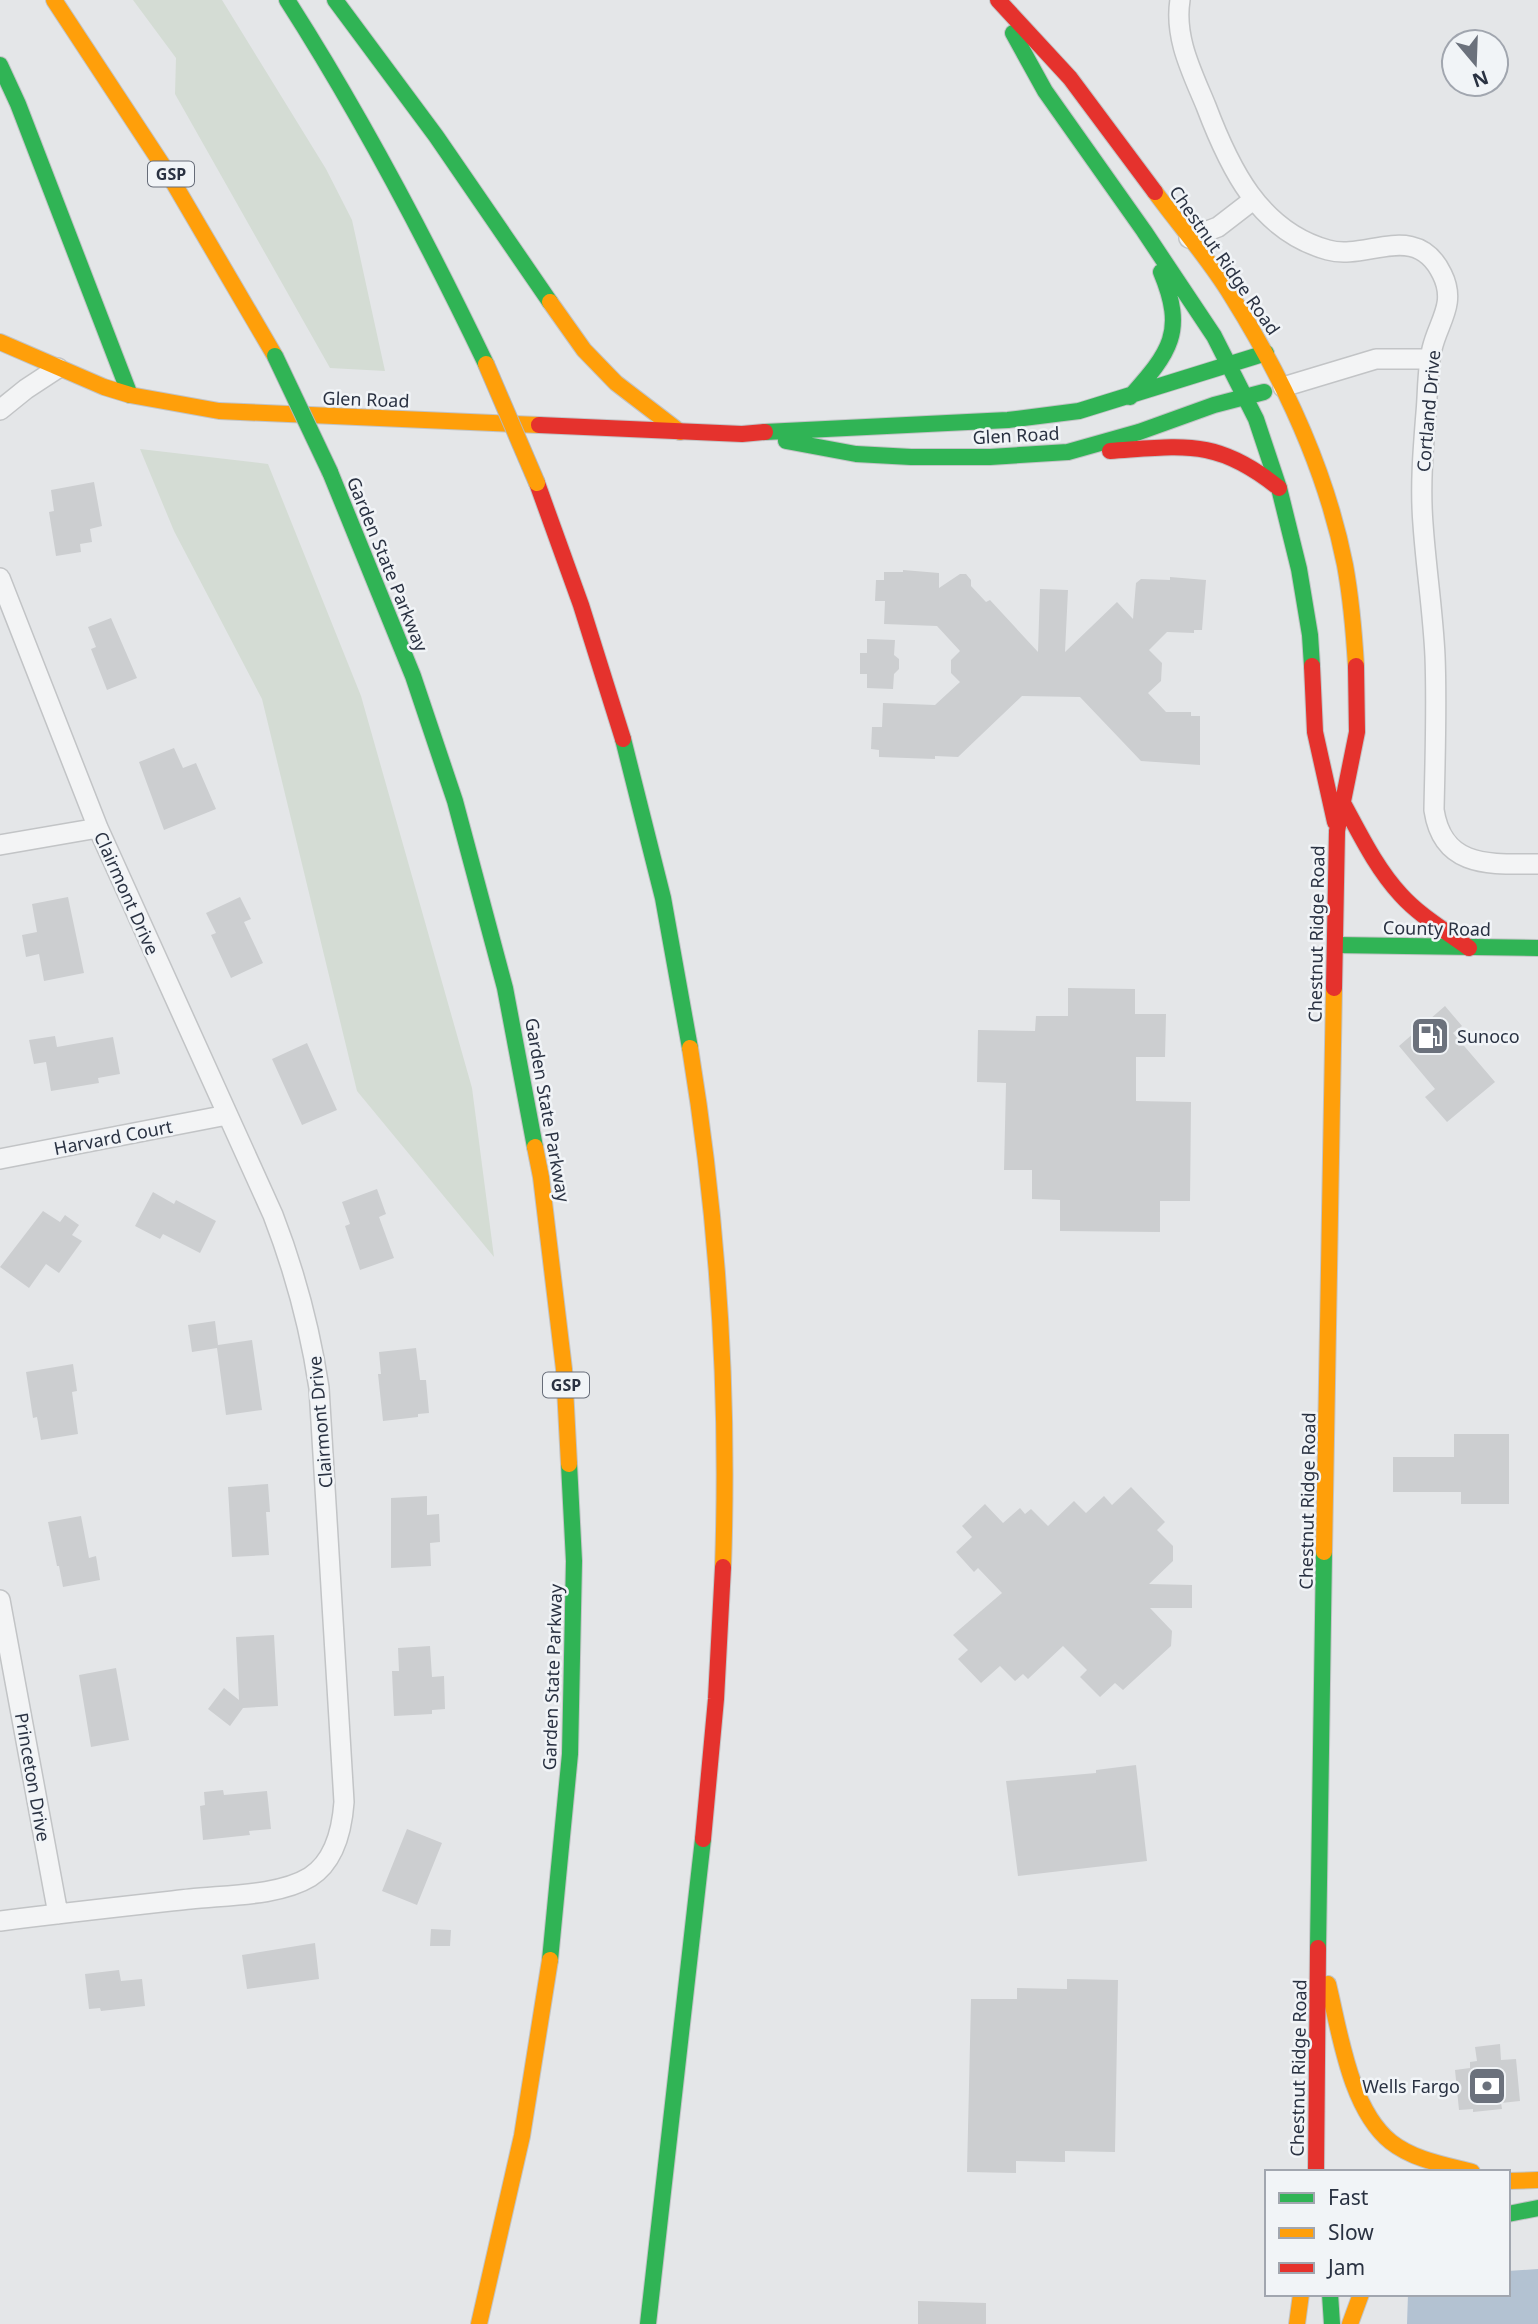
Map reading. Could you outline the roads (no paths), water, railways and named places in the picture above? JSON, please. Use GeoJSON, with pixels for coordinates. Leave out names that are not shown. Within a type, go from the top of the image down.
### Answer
{"type":"FeatureCollection","features":[{"type":"Feature","properties":{"kind":"main road","name":"Garden State Parkway"},"geometry":{"type":"LineString","coordinates":[[54,0],[160,156],[219,255],[275,356],[330,472],[377,582],[418,690],[455,802],[514,1026],[536,1142],[553,1255],[565,1372],[576,1604],[573,1721],[565,1837],[552,1956],[535,2068],[514,2182],[480,2324]]}},
{"type":"Feature","properties":{"kind":"main road"},"geometry":{"type":"LineString","coordinates":[[287,0],[380,152],[436,259],[486,364],[537,483],[613,704],[644,815],[690,1046],[716,1278],[724,1512],[711,1759],[648,2324]]}},
{"type":"Feature","properties":{"kind":"main road"},"geometry":{"type":"LineString","coordinates":[[335,0],[436,136],[584,350],[616,383],[680,432]]}},
{"type":"Feature","properties":{"kind":"main road","name":"Chestnut Ridge Road"},"geometry":{"type":"LineString","coordinates":[[996,0],[1045,91],[1195,306],[1230,364],[1246,397],[1279,488],[1305,600],[1313,669],[1315,732],[1337,831]]}},
{"type":"Feature","properties":{"kind":"main road","name":"Chestnut Ridge Road"},"geometry":{"type":"LineString","coordinates":[[996,0],[1070,78],[1230,293],[1266,353],[1305,432],[1337,525],[1349,587],[1355,647],[1357,731],[1337,831],[1316,2170]]}},
{"type":"Feature","properties":{"kind":"main road"},"geometry":{"type":"LineString","coordinates":[[0,65],[18,104],[130,395]]}},
{"type":"Feature","properties":{"kind":"main road"},"geometry":{"type":"LineString","coordinates":[[1130,397],[1165,352],[1174,320],[1171,298],[1144,231]]}},
{"type":"Feature","properties":{"kind":"main road","name":"Glen Road"},"geometry":{"type":"LineString","coordinates":[[0,342],[58,368],[130,395],[245,414],[742,434],[1008,420],[1079,411],[1266,353]]}},
{"type":"Feature","properties":{"kind":"main road","name":"Glen Road"},"geometry":{"type":"LineString","coordinates":[[742,434],[865,455],[951,457],[1068,452],[1128,435],[1214,405],[1283,387]]}},
{"type":"Feature","properties":{"kind":"main road"},"geometry":{"type":"LineString","coordinates":[[1068,452],[1181,448],[1215,451],[1243,462],[1279,488]]}},
{"type":"Feature","properties":{"kind":"main road"},"geometry":{"type":"LineString","coordinates":[[1343,803],[1394,888],[1428,918],[1469,948]]}},
{"type":"Feature","properties":{"kind":"main road","name":"County Road"},"geometry":{"type":"LineString","coordinates":[[1335,945],[1538,948]]}},
{"type":"Feature","properties":{"kind":"main road"},"geometry":{"type":"LineString","coordinates":[[1320,1955],[1356,2088],[1370,2118],[1389,2140],[1406,2151],[1464,2170]]}},
{"type":"Feature","properties":{"kind":"main road"},"geometry":{"type":"LineString","coordinates":[[1510,2181],[1538,2180]]}},
{"type":"Feature","properties":{"kind":"main road"},"geometry":{"type":"LineString","coordinates":[[1510,2214],[1538,2208]]}},
{"type":"Feature","properties":{"kind":"main road"},"geometry":{"type":"LineString","coordinates":[[1297,2324],[1301,2296]]}},
{"type":"Feature","properties":{"kind":"main road"},"geometry":{"type":"LineString","coordinates":[[1330,2296],[1332,2324]]}},
{"type":"Feature","properties":{"kind":"main road"},"geometry":{"type":"LineString","coordinates":[[1350,2324],[1360,2296]]}},
{"type":"Feature","properties":{"kind":"street","name":"Cortland Drive"},"geometry":{"type":"LineString","coordinates":[[1180,0],[1179,27],[1186,55],[1226,158],[1253,200],[1296,236],[1326,249],[1351,253],[1393,244],[1405,245],[1428,256],[1442,272],[1448,294],[1445,318],[1430,359],[1422,497],[1435,656],[1436,823],[1450,846],[1465,858],[1484,863],[1538,864]]}},
{"type":"Feature","properties":{"kind":"street"},"geometry":{"type":"LineString","coordinates":[[1189,238],[1217,226],[1253,200]]}},
{"type":"Feature","properties":{"kind":"street"},"geometry":{"type":"LineString","coordinates":[[1283,387],[1376,359],[1430,359]]}},
{"type":"Feature","properties":{"kind":"street"},"geometry":{"type":"LineString","coordinates":[[0,410],[26,388],[58,368]]}},
{"type":"Feature","properties":{"kind":"street","name":"Clairmont Drive"},"geometry":{"type":"LineString","coordinates":[[0,578],[98,828],[285,1246],[295,1274],[314,1349],[320,1388],[343,1789],[343,1821],[339,1837],[323,1866],[297,1884],[251,1892],[0,1921]]}},
{"type":"Feature","properties":{"kind":"street"},"geometry":{"type":"LineString","coordinates":[[0,845],[98,828]]}},
{"type":"Feature","properties":{"kind":"street","name":"Harvard Court"},"geometry":{"type":"LineString","coordinates":[[0,1159],[227,1115]]}},
{"type":"Feature","properties":{"kind":"street","name":"Princeton Drive"},"geometry":{"type":"LineString","coordinates":[[0,1600],[58,1914]]}},
{"type":"Feature","properties":{"kind":"water"},"geometry":{"type":"Polygon","coordinates":[[[1538,2269],[1538,2324],[1407,2324],[1408,2296],[1510,2296],[1510,2271],[1538,2269]]]}},
{"type":"Feature","properties":{"kind":"place","name":"Sunoco"},"geometry":{"type":"Point","coordinates":[1430,1036]}},
{"type":"Feature","properties":{"kind":"place","name":"Wells Fargo"},"geometry":{"type":"Point","coordinates":[1487,2086]}}]}
